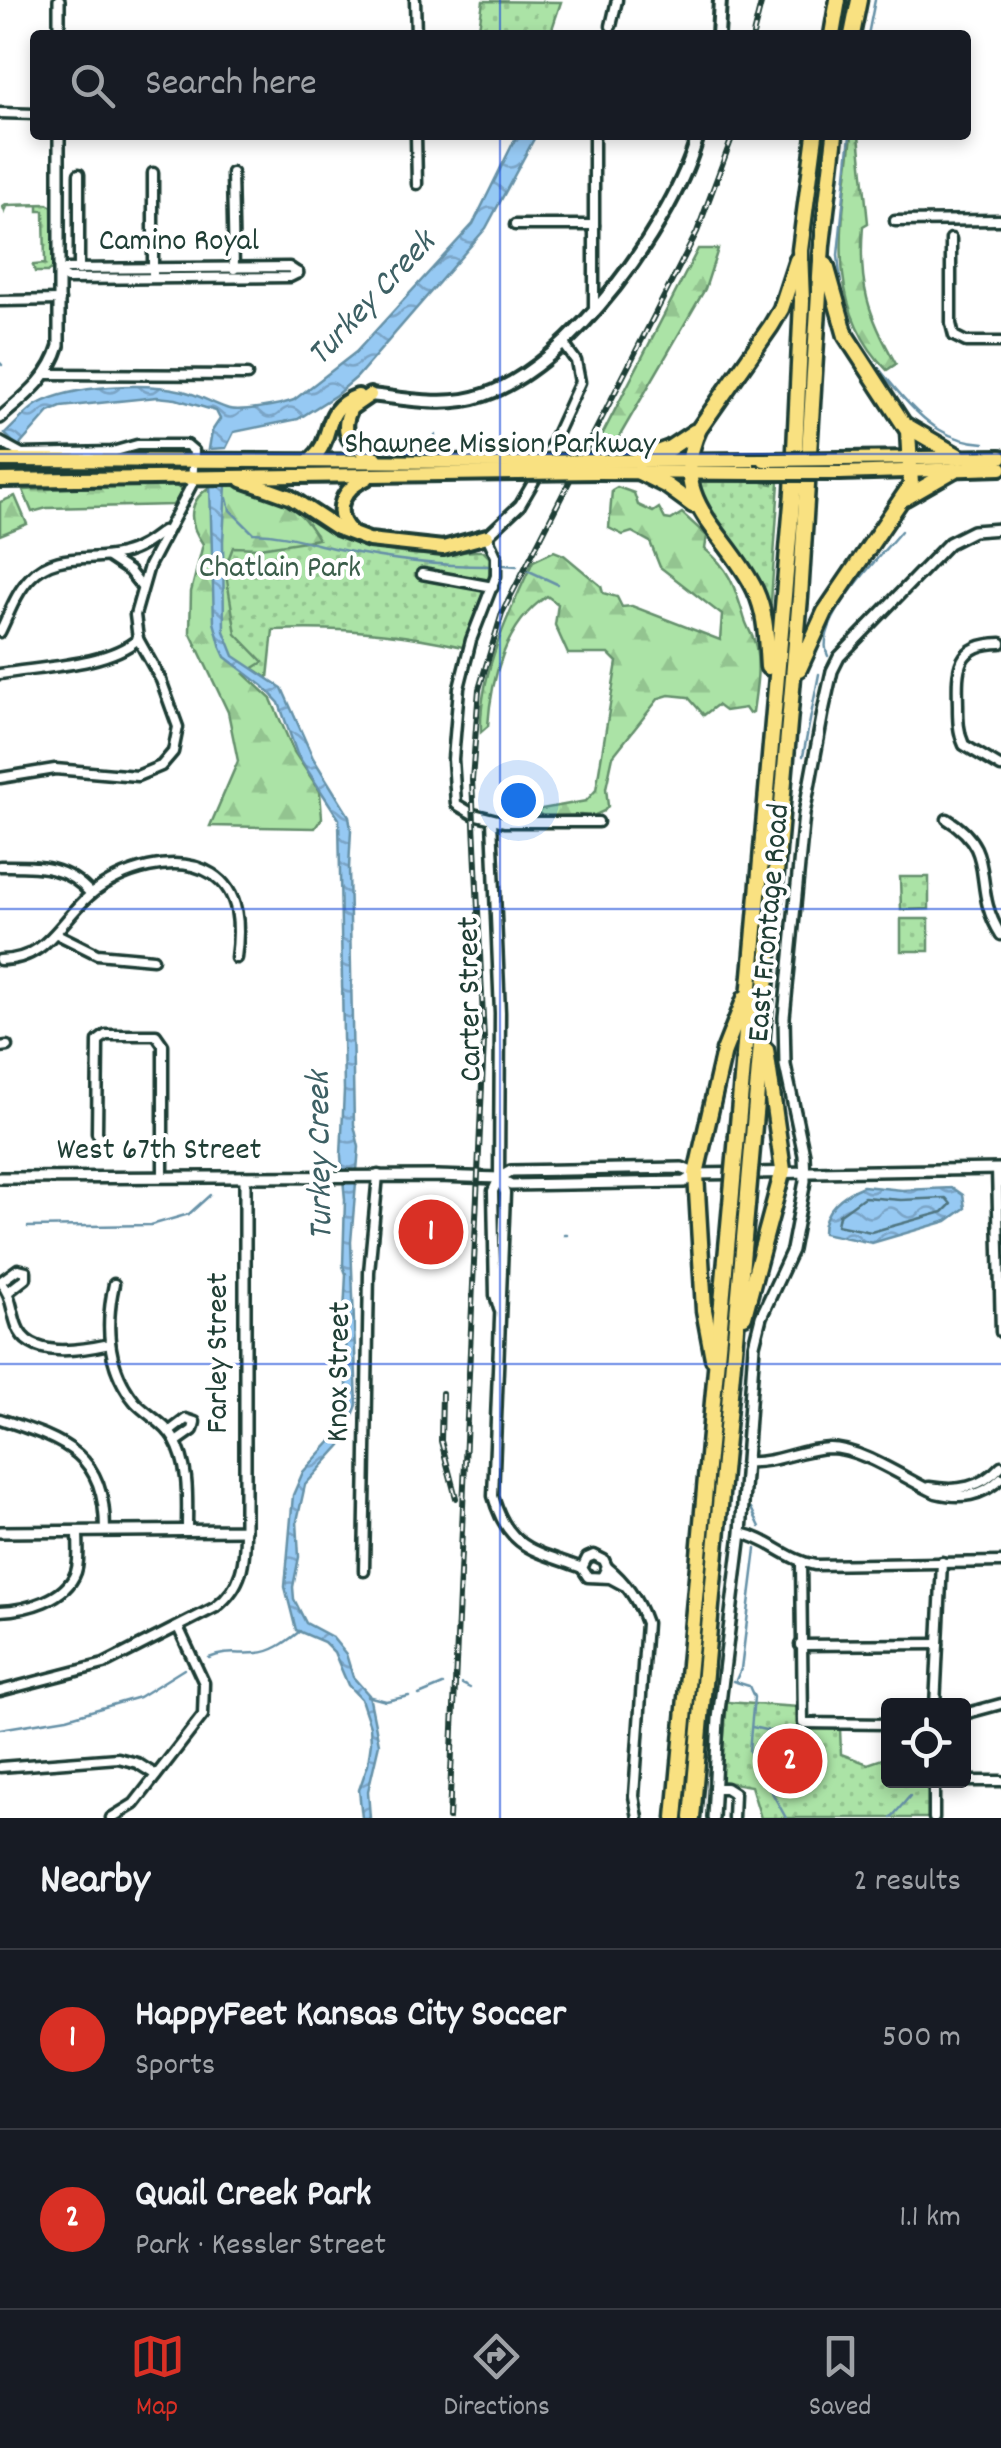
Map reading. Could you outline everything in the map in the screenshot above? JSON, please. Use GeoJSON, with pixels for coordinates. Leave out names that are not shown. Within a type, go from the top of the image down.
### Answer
{"type":"FeatureCollection","features":[{"type":"Feature","properties":{"kind":"highway"},"geometry":{"type":"LineString","coordinates":[[833,30],[838,0]]}},
{"type":"Feature","properties":{"kind":"highway"},"geometry":{"type":"LineString","coordinates":[[853,30],[859,0]]}},
{"type":"Feature","properties":{"kind":"highway"},"geometry":{"type":"LineString","coordinates":[[674,1818],[716,1375],[745,1137],[751,983],[792,492],[802,301],[800,250],[813,140]]}},
{"type":"Feature","properties":{"kind":"highway"},"geometry":{"type":"LineString","coordinates":[[745,1137],[762,1026],[793,684],[822,246],[834,140]]}},
{"type":"Feature","properties":{"kind":"highway"},"geometry":{"type":"LineString","coordinates":[[793,684],[825,612],[911,485],[910,438],[846,336],[822,246]]}},
{"type":"Feature","properties":{"kind":"highway"},"geometry":{"type":"LineString","coordinates":[[774,686],[767,665],[768,641],[762,606],[749,578],[692,496],[692,444],[772,326],[800,250]]}},
{"type":"Feature","properties":{"kind":"highway"},"geometry":{"type":"LineString","coordinates":[[312,459],[322,447],[329,422],[339,406],[356,396],[370,395]]}},
{"type":"Feature","properties":{"kind":"highway"},"geometry":{"type":"LineString","coordinates":[[355,536],[344,526],[341,516],[344,496],[356,483],[386,468],[356,449],[345,430],[351,408],[370,395]]}},
{"type":"Feature","properties":{"kind":"highway"},"geometry":{"type":"LineString","coordinates":[[902,422],[957,464],[904,499]]}},
{"type":"Feature","properties":{"kind":"highway"},"geometry":{"type":"LineString","coordinates":[[699,429],[638,466],[702,512]]}},
{"type":"Feature","properties":{"kind":"highway","name":"Shawnee Mission Parkway"},"geometry":{"type":"LineString","coordinates":[[957,464],[1001,457]]}},
{"type":"Feature","properties":{"kind":"highway","name":"Shawnee Mission Parkway"},"geometry":{"type":"LineString","coordinates":[[0,460],[312,459],[386,468]]}},
{"type":"Feature","properties":{"kind":"highway","name":"Shawnee Mission Parkway"},"geometry":{"type":"LineString","coordinates":[[0,480],[230,477],[386,468],[691,466],[764,460],[841,466]]}},
{"type":"Feature","properties":{"kind":"highway","name":"Shawnee Mission Parkway"},"geometry":{"type":"LineString","coordinates":[[691,466],[754,473],[841,466],[957,464],[1001,468]]}},
{"type":"Feature","properties":{"kind":"highway"},"geometry":{"type":"LineString","coordinates":[[230,477],[290,497],[355,536],[443,548],[487,536]]}},
{"type":"Feature","properties":{"kind":"highway"},"geometry":{"type":"LineString","coordinates":[[716,1375],[704,1310],[696,1174],[724,1051],[751,983]]}},
{"type":"Feature","properties":{"kind":"highway"},"geometry":{"type":"LineString","coordinates":[[734,1346],[768,1236],[783,1170],[762,1026]]}},
{"type":"Feature","properties":{"kind":"highway"},"geometry":{"type":"LineString","coordinates":[[692,1818],[734,1346],[739,1204]]}},
{"type":"Feature","properties":{"kind":"main road"},"geometry":{"type":"LineString","coordinates":[[718,30],[720,0]]}},
{"type":"Feature","properties":{"kind":"main road"},"geometry":{"type":"LineString","coordinates":[[370,395],[432,402],[466,400],[502,388],[564,343],[638,258],[656,231],[696,140]]}},
{"type":"Feature","properties":{"kind":"street"},"geometry":{"type":"LineString","coordinates":[[59,0],[59,30]]}},
{"type":"Feature","properties":{"kind":"street"},"geometry":{"type":"LineString","coordinates":[[416,0],[416,30]]}},
{"type":"Feature","properties":{"kind":"street"},"geometry":{"type":"LineString","coordinates":[[611,26],[617,0]]}},
{"type":"Feature","properties":{"kind":"street"},"geometry":{"type":"LineString","coordinates":[[0,114],[30,114]]}},
{"type":"Feature","properties":{"kind":"street"},"geometry":{"type":"LineString","coordinates":[[0,418],[37,387],[59,346],[59,140]]}},
{"type":"Feature","properties":{"kind":"street"},"geometry":{"type":"LineString","coordinates":[[416,140],[417,184]]}},
{"type":"Feature","properties":{"kind":"street"},"geometry":{"type":"LineString","coordinates":[[594,140],[594,310]]}},
{"type":"Feature","properties":{"kind":"street"},"geometry":{"type":"LineString","coordinates":[[153,173],[153,274]]}},
{"type":"Feature","properties":{"kind":"street"},"geometry":{"type":"LineString","coordinates":[[79,274],[80,174]]}},
{"type":"Feature","properties":{"kind":"street"},"geometry":{"type":"LineString","coordinates":[[232,174],[234,273]]}},
{"type":"Feature","properties":{"kind":"street"},"geometry":{"type":"LineString","coordinates":[[895,221],[1001,220]]}},
{"type":"Feature","properties":{"kind":"street"},"geometry":{"type":"LineString","coordinates":[[515,225],[594,225]]}},
{"type":"Feature","properties":{"kind":"street"},"geometry":{"type":"LineString","coordinates":[[951,238],[954,336],[966,342],[1001,342]]}},
{"type":"Feature","properties":{"kind":"street","name":"Camino Royal"},"geometry":{"type":"LineString","coordinates":[[60,274],[66,269],[79,274],[153,274],[234,273],[289,267],[298,273]]}},
{"type":"Feature","properties":{"kind":"street"},"geometry":{"type":"LineString","coordinates":[[0,301],[60,300]]}},
{"type":"Feature","properties":{"kind":"street"},"geometry":{"type":"LineString","coordinates":[[564,343],[580,374],[578,390],[530,491],[506,521],[487,536],[496,556],[493,587],[466,657],[456,712],[453,796],[459,808],[492,820],[598,822]]}},
{"type":"Feature","properties":{"kind":"street"},"geometry":{"type":"LineString","coordinates":[[46,374],[247,375]]}},
{"type":"Feature","properties":{"kind":"street"},"geometry":{"type":"LineString","coordinates":[[0,442],[22,454],[112,452],[137,445],[187,445],[194,449],[188,494],[166,528],[142,586],[136,616],[138,639],[161,680],[178,728],[177,742],[161,766],[131,777],[55,768],[0,778]]}},
{"type":"Feature","properties":{"kind":"street"},"geometry":{"type":"LineString","coordinates":[[0,632],[22,588],[38,570],[68,558],[108,557],[146,545],[166,528]]}},
{"type":"Feature","properties":{"kind":"street","name":"East Frontage Road"},"geometry":{"type":"LineString","coordinates":[[712,1818],[718,1719],[741,1533],[754,1345],[761,1317],[792,1250],[805,1170],[785,1065],[784,1016],[804,814],[832,671],[846,649],[949,543],[973,531],[1001,528]]}},
{"type":"Feature","properties":{"kind":"street"},"geometry":{"type":"LineString","coordinates":[[108,557],[142,586]]}},
{"type":"Feature","properties":{"kind":"street"},"geometry":{"type":"LineString","coordinates":[[422,574],[493,587]]}},
{"type":"Feature","properties":{"kind":"street"},"geometry":{"type":"LineString","coordinates":[[0,674],[100,656],[138,639]]}},
{"type":"Feature","properties":{"kind":"street"},"geometry":{"type":"LineString","coordinates":[[1001,644],[975,647],[963,659],[958,673],[960,736],[970,752],[1001,767]]}},
{"type":"Feature","properties":{"kind":"street"},"geometry":{"type":"LineString","coordinates":[[947,819],[984,840]]}},
{"type":"Feature","properties":{"kind":"street","name":"Carter Street"},"geometry":{"type":"LineString","coordinates":[[492,820],[500,1013],[499,1178],[505,1190],[495,1296],[500,1309],[493,1496],[500,1518],[519,1542],[537,1554],[583,1565]]}},
{"type":"Feature","properties":{"kind":"street"},"geometry":{"type":"LineString","coordinates":[[0,960],[28,955],[57,934],[91,894],[124,876],[156,866],[188,865],[212,874],[228,890],[237,910],[236,958]]}},
{"type":"Feature","properties":{"kind":"street"},"geometry":{"type":"LineString","coordinates":[[0,866],[62,870],[80,881],[91,894]]}},
{"type":"Feature","properties":{"kind":"street"},"geometry":{"type":"LineString","coordinates":[[992,866],[993,915],[1001,935]]}},
{"type":"Feature","properties":{"kind":"street"},"geometry":{"type":"LineString","coordinates":[[57,934],[96,954],[152,959]]}},
{"type":"Feature","properties":{"kind":"street"},"geometry":{"type":"LineString","coordinates":[[104,1143],[97,1132],[98,1041],[106,1035],[156,1035],[162,1040],[164,1177]]}},
{"type":"Feature","properties":{"kind":"street","name":"West 67th Street"},"geometry":{"type":"LineString","coordinates":[[499,1178],[510,1170],[682,1168],[696,1174],[999,1169]]}},
{"type":"Feature","properties":{"kind":"street"},"geometry":{"type":"LineString","coordinates":[[623,1169],[623,1183]]}},
{"type":"Feature","properties":{"kind":"street"},"geometry":{"type":"LineString","coordinates":[[999,1169],[1001,1332]]}},
{"type":"Feature","properties":{"kind":"street","name":"West 67th Street"},"geometry":{"type":"LineString","coordinates":[[0,1178],[378,1175],[499,1178],[511,1185],[684,1182],[696,1174]]}},
{"type":"Feature","properties":{"kind":"street","name":"Knox Street"},"geometry":{"type":"LineString","coordinates":[[364,1571],[368,1272],[378,1175]]}},
{"type":"Feature","properties":{"kind":"street","name":"Farley Street"},"geometry":{"type":"LineString","coordinates":[[245,1177],[245,1530]]}},
{"type":"Feature","properties":{"kind":"street"},"geometry":{"type":"LineString","coordinates":[[8,1292],[26,1278],[26,1271],[18,1269],[0,1282],[8,1292],[18,1331],[32,1345],[58,1349],[110,1344]]}},
{"type":"Feature","properties":{"kind":"street"},"geometry":{"type":"LineString","coordinates":[[114,1284],[109,1310],[110,1344],[118,1376],[136,1402],[176,1442],[186,1469],[187,1530]]}},
{"type":"Feature","properties":{"kind":"street"},"geometry":{"type":"LineString","coordinates":[[170,1432],[186,1418],[194,1422],[193,1430],[176,1442]]}},
{"type":"Feature","properties":{"kind":"street"},"geometry":{"type":"LineString","coordinates":[[0,1419],[44,1434],[84,1461],[100,1482],[106,1531]]}},
{"type":"Feature","properties":{"kind":"street"},"geometry":{"type":"LineString","coordinates":[[746,1462],[766,1464],[798,1453],[832,1448],[852,1451],[936,1494],[964,1497],[991,1488],[1001,1478]]}},
{"type":"Feature","properties":{"kind":"street"},"geometry":{"type":"LineString","coordinates":[[920,1486],[968,1488],[1001,1466]]}},
{"type":"Feature","properties":{"kind":"street"},"geometry":{"type":"LineString","coordinates":[[0,1532],[245,1530],[244,1570],[231,1593],[209,1611],[104,1664],[0,1691]]}},
{"type":"Feature","properties":{"kind":"street"},"geometry":{"type":"LineString","coordinates":[[0,1612],[33,1605],[66,1588],[78,1567],[78,1532]]}},
{"type":"Feature","properties":{"kind":"street"},"geometry":{"type":"LineString","coordinates":[[741,1533],[761,1539],[801,1562],[1001,1562]]}},
{"type":"Feature","properties":{"kind":"street"},"geometry":{"type":"LineString","coordinates":[[627,1587],[602,1577],[591,1579],[583,1565],[598,1556],[627,1587],[640,1605],[647,1636],[634,1796],[638,1818]]}},
{"type":"Feature","properties":{"kind":"street"},"geometry":{"type":"LineString","coordinates":[[801,1562],[802,1722],[881,1724]]}},
{"type":"Feature","properties":{"kind":"street"},"geometry":{"type":"LineString","coordinates":[[935,1698],[942,1562]]}},
{"type":"Feature","properties":{"kind":"street"},"geometry":{"type":"LineString","coordinates":[[602,1577],[606,1567]]}},
{"type":"Feature","properties":{"kind":"street"},"geometry":{"type":"LineString","coordinates":[[111,1818],[128,1810],[197,1724],[205,1704],[204,1683],[178,1627]]}},
{"type":"Feature","properties":{"kind":"street"},"geometry":{"type":"LineString","coordinates":[[800,1645],[938,1644]]}},
{"type":"Feature","properties":{"kind":"street"},"geometry":{"type":"LineString","coordinates":[[971,1712],[1001,1704]]}},
{"type":"Feature","properties":{"kind":"street"},"geometry":{"type":"LineString","coordinates":[[0,1767],[104,1757],[131,1761],[156,1775]]}},
{"type":"Feature","properties":{"kind":"street"},"geometry":{"type":"LineString","coordinates":[[971,1780],[1001,1780]]}},
{"type":"Feature","properties":{"kind":"street"},"geometry":{"type":"LineString","coordinates":[[714,1788],[734,1793],[733,1818]]}},
{"type":"Feature","properties":{"kind":"street"},"geometry":{"type":"LineString","coordinates":[[934,1788],[934,1818]]}},
{"type":"Feature","properties":{"kind":"green space"},"geometry":{"type":"Polygon","coordinates":[[[483,1],[561,2],[552,30],[479,30],[483,1]]]}},
{"type":"Feature","properties":{"kind":"green space"},"geometry":{"type":"Polygon","coordinates":[[[851,140],[860,140],[868,223],[863,226],[864,282],[878,330],[896,364],[887,370],[866,345],[845,289],[845,197],[851,140]]]}},
{"type":"Feature","properties":{"kind":"green space"},"geometry":{"type":"Polygon","coordinates":[[[47,204],[52,207],[53,268],[35,272],[33,265],[45,264],[44,211],[38,211],[38,205],[7,206],[5,212],[3,207],[6,205],[47,204]]]}},
{"type":"Feature","properties":{"kind":"green space"},"geometry":{"type":"Polygon","coordinates":[[[698,249],[718,249],[705,289],[615,444],[597,445],[698,249]]]}},
{"type":"Feature","properties":{"kind":"green space"},"geometry":{"type":"Polygon","coordinates":[[[775,480],[779,482],[770,617],[697,499],[696,482],[773,484],[775,480]]]}},
{"type":"Feature","properties":{"kind":"green space"},"geometry":{"type":"Polygon","coordinates":[[[219,482],[277,497],[299,513],[318,539],[260,548],[233,547],[225,568],[236,634],[263,662],[244,674],[271,699],[294,752],[320,791],[322,818],[315,828],[210,826],[238,761],[228,712],[190,632],[191,592],[203,544],[193,525],[193,508],[209,487],[219,482]]]}},
{"type":"Feature","properties":{"kind":"green space"},"geometry":{"type":"Polygon","coordinates":[[[173,484],[183,491],[173,505],[47,508],[32,512],[23,490],[173,484]]]}},
{"type":"Feature","properties":{"kind":"green space"},"geometry":{"type":"Polygon","coordinates":[[[617,487],[634,493],[638,505],[653,512],[659,508],[665,519],[682,513],[707,536],[705,549],[730,580],[755,643],[758,671],[753,712],[749,714],[745,708],[725,711],[717,705],[704,715],[688,697],[659,698],[613,756],[606,788],[608,806],[604,811],[591,817],[543,817],[536,810],[586,801],[596,790],[617,662],[609,654],[568,654],[555,625],[558,604],[547,596],[520,622],[511,637],[497,672],[488,726],[481,732],[490,666],[533,561],[554,551],[564,555],[601,586],[603,593],[617,597],[622,607],[632,606],[720,640],[722,615],[660,567],[650,542],[632,532],[623,535],[609,528],[612,490],[617,487]]]}},
{"type":"Feature","properties":{"kind":"green space","name":"Chatlain Park"},"geometry":{"type":"Polygon","coordinates":[[[277,495],[330,530],[365,545],[428,555],[483,551],[490,558],[489,577],[463,647],[369,632],[273,630],[268,678],[234,656],[220,558],[277,495]]]}},
{"type":"Feature","properties":{"kind":"green space"},"geometry":{"type":"Polygon","coordinates":[[[15,496],[27,524],[0,535],[0,502],[15,496]]]}},
{"type":"Feature","properties":{"kind":"green space"},"geometry":{"type":"Polygon","coordinates":[[[900,877],[929,877],[929,909],[901,910],[900,877]]]}},
{"type":"Feature","properties":{"kind":"green space"},"geometry":{"type":"Polygon","coordinates":[[[901,919],[929,919],[929,951],[901,951],[901,919]]]}},
{"type":"Feature","properties":{"kind":"green space"},"geometry":{"type":"Polygon","coordinates":[[[727,1702],[798,1707],[797,1718],[807,1728],[840,1728],[841,1754],[868,1764],[881,1759],[881,1788],[931,1788],[931,1818],[761,1818],[751,1786],[720,1781],[727,1702]]]}},
{"type":"Feature","properties":{"kind":"water"},"geometry":{"type":"Polygon","coordinates":[[[515,140],[533,140],[486,228],[357,377],[298,419],[234,432],[226,448],[209,449],[212,431],[220,419],[216,411],[157,397],[61,407],[49,412],[18,447],[5,434],[38,404],[89,389],[167,388],[232,409],[260,408],[294,400],[356,352],[473,224],[515,140]]]}},
{"type":"Feature","properties":{"kind":"water"},"geometry":{"type":"Polygon","coordinates":[[[210,485],[226,485],[224,631],[234,656],[282,688],[313,758],[349,816],[351,830],[354,1125],[359,1147],[351,1242],[357,1405],[341,1445],[305,1485],[297,1521],[299,1557],[293,1587],[294,1599],[306,1623],[332,1637],[346,1654],[353,1677],[369,1695],[379,1744],[368,1791],[370,1818],[362,1818],[359,1790],[371,1742],[361,1699],[348,1685],[334,1652],[324,1642],[296,1630],[285,1587],[293,1495],[303,1472],[343,1428],[348,1407],[341,1156],[344,1090],[339,819],[297,754],[279,703],[225,657],[221,648],[214,622],[210,485]]]}},
{"type":"Feature","properties":{"kind":"water"},"geometry":{"type":"Polygon","coordinates":[[[863,1186],[902,1190],[953,1188],[963,1195],[965,1208],[947,1221],[872,1243],[823,1233],[826,1217],[835,1204],[863,1186]]]}},
{"type":"Feature","properties":{"kind":"waterway"},"geometry":{"type":"LineString","coordinates":[[869,30],[875,0]]}},
{"type":"Feature","properties":{"kind":"waterway"},"geometry":{"type":"LineString","coordinates":[[842,296],[838,255],[850,140]]}},
{"type":"Feature","properties":{"kind":"waterway"},"geometry":{"type":"LineString","coordinates":[[849,323],[889,381],[928,422],[956,437],[984,443]]}},
{"type":"Feature","properties":{"kind":"waterway"},"geometry":{"type":"LineString","coordinates":[[435,435],[435,453]]}},
{"type":"Feature","properties":{"kind":"waterway"},"geometry":{"type":"LineString","coordinates":[[227,498],[230,510],[253,533],[394,559],[488,566]]}},
{"type":"Feature","properties":{"kind":"waterway"},"geometry":{"type":"LineString","coordinates":[[828,656],[826,642],[839,609],[901,531]]}},
{"type":"Feature","properties":{"kind":"waterway"},"geometry":{"type":"LineString","coordinates":[[504,565],[517,566]]}},
{"type":"Feature","properties":{"kind":"waterway"},"geometry":{"type":"LineString","coordinates":[[527,570],[557,584]]}},
{"type":"Feature","properties":{"kind":"waterway"},"geometry":{"type":"LineString","coordinates":[[803,756],[819,674]]}},
{"type":"Feature","properties":{"kind":"waterway"},"geometry":{"type":"LineString","coordinates":[[28,1227],[151,1225],[189,1214],[210,1195]]}},
{"type":"Feature","properties":{"kind":"waterway"},"geometry":{"type":"LineString","coordinates":[[751,1508],[760,1527]]}},
{"type":"Feature","properties":{"kind":"waterway"},"geometry":{"type":"LineString","coordinates":[[736,1680],[741,1669],[756,1549]]}},
{"type":"Feature","properties":{"kind":"waterway"},"geometry":{"type":"LineString","coordinates":[[209,1658],[269,1651],[300,1631]]}},
{"type":"Feature","properties":{"kind":"waterway"},"geometry":{"type":"LineString","coordinates":[[0,1729],[67,1718],[139,1697],[184,1669]]}},
{"type":"Feature","properties":{"kind":"waterway"},"geometry":{"type":"LineString","coordinates":[[733,1681],[749,1686],[754,1697],[749,1751],[786,1818]]}},
{"type":"Feature","properties":{"kind":"waterway"},"geometry":{"type":"LineString","coordinates":[[462,1684],[470,1688]]}},
{"type":"Feature","properties":{"kind":"waterway"},"geometry":{"type":"LineString","coordinates":[[419,1695],[443,1685]]}},
{"type":"Feature","properties":{"kind":"waterway"},"geometry":{"type":"LineString","coordinates":[[367,1696],[386,1701],[409,1696]]}},
{"type":"Feature","properties":{"kind":"waterway"},"geometry":{"type":"LineString","coordinates":[[752,1727],[788,1735],[792,1732]]}},
{"type":"Feature","properties":{"kind":"waterway"},"geometry":{"type":"LineString","coordinates":[[891,1818],[910,1796]]}},
{"type":"Feature","properties":{"kind":"railway"},"geometry":{"type":"LineString","coordinates":[[754,30],[762,0]]}},
{"type":"Feature","properties":{"kind":"railway"},"geometry":{"type":"LineString","coordinates":[[449,1818],[484,1040],[472,780],[479,689],[502,613],[697,232],[731,140]]}},
{"type":"Feature","properties":{"kind":"railway"},"geometry":{"type":"LineString","coordinates":[[442,1393],[441,1441],[456,1498]]}},
{"type":"Feature","properties":{"kind":"place","name":"HappyFeet Kansas City Soccer"},"geometry":{"type":"Point","coordinates":[431,1232]}},
{"type":"Feature","properties":{"kind":"place","name":"Quail Creek Park"},"geometry":{"type":"Point","coordinates":[790,1761]}},
{"type":"Feature","properties":{"kind":"water label","name":"Turkey Creek"},"geometry":{"type":"Point","coordinates":[373,300]}},
{"type":"Feature","properties":{"kind":"water label","name":"Turkey Creek"},"geometry":{"type":"Point","coordinates":[322,1156]}}]}
